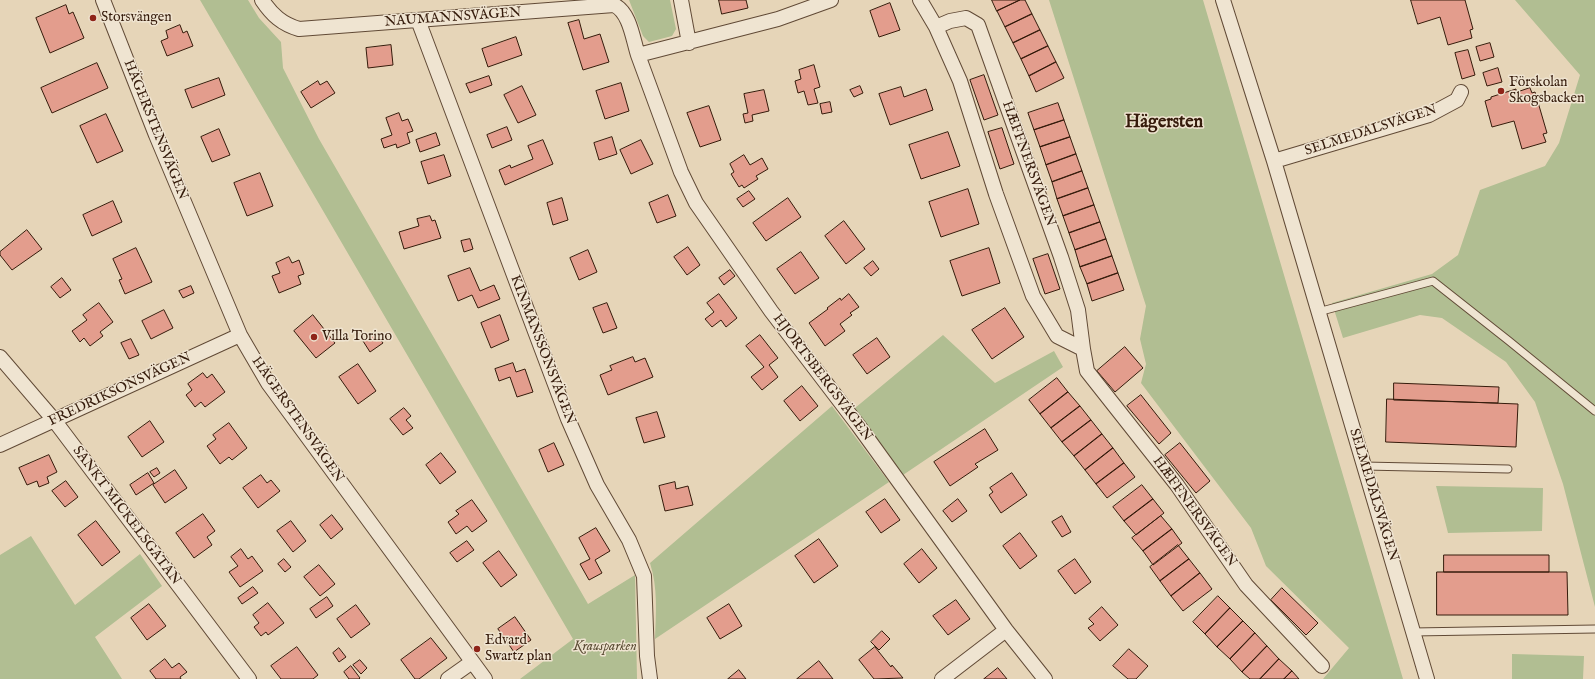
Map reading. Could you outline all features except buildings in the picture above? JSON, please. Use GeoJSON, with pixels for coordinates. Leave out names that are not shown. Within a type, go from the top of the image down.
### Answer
{"type":"FeatureCollection","features":[{"type":"Feature","properties":{"kind":"street","name":"HÄGERSTENSVÄGEN"},"geometry":{"type":"LineString","coordinates":[[103,0],[156,134],[240,335],[268,383],[485,679]]}},
{"type":"Feature","properties":{"kind":"street","name":"NAUMANNSVÄGEN"},"geometry":{"type":"LineString","coordinates":[[262,0],[278,20],[299,29],[614,5],[620,8],[625,16],[638,55]]}},
{"type":"Feature","properties":{"kind":"street"},"geometry":{"type":"LineString","coordinates":[[681,0],[689,43]]}},
{"type":"Feature","properties":{"kind":"street"},"geometry":{"type":"LineString","coordinates":[[638,55],[778,20],[830,0]]}},
{"type":"Feature","properties":{"kind":"street"},"geometry":{"type":"LineString","coordinates":[[920,0],[936,28],[960,81],[996,194],[1033,296],[1057,336],[1083,349]]}},
{"type":"Feature","properties":{"kind":"street","name":"SELMEDALSVÄGEN"},"geometry":{"type":"LineString","coordinates":[[1223,0],[1274,161],[1427,679]]}},
{"type":"Feature","properties":{"kind":"street","name":"HÆFFNERSVÄGEN"},"geometry":{"type":"LineString","coordinates":[[936,28],[950,20],[966,18],[978,25],[1061,257],[1078,310],[1087,371],[1177,485],[1246,585],[1322,666]]}},
{"type":"Feature","properties":{"kind":"street","name":"KINMANSSONSVÄGEN"},"geometry":{"type":"LineString","coordinates":[[418,20],[568,419],[597,485],[632,545],[644,576],[647,656],[650,679]]}},
{"type":"Feature","properties":{"kind":"street","name":"HJORTSBERGSVÄGEN"},"geometry":{"type":"LineString","coordinates":[[638,55],[681,172],[696,203],[771,311],[858,425],[1006,630],[1045,679]]}},
{"type":"Feature","properties":{"kind":"street","name":"SELMEDALSVÄGEN"},"geometry":{"type":"LineString","coordinates":[[1274,161],[1430,115],[1457,100],[1461,92]]}},
{"type":"Feature","properties":{"kind":"street","name":"FREDRIKSONSVÄGEN"},"geometry":{"type":"LineString","coordinates":[[0,445],[240,335]]}},
{"type":"Feature","properties":{"kind":"street","name":"SANKT MICKELSGATAN"},"geometry":{"type":"LineString","coordinates":[[0,357],[54,420],[249,679]]}},
{"type":"Feature","properties":{"kind":"street"},"geometry":{"type":"LineString","coordinates":[[942,679],[1006,630]]}},
{"type":"Feature","properties":{"kind":"street"},"geometry":{"type":"LineString","coordinates":[[448,679],[472,662]]}},
{"type":"Feature","properties":{"kind":"lane"},"geometry":{"type":"LineString","coordinates":[[1318,312],[1433,281],[1510,341],[1595,411]]}},
{"type":"Feature","properties":{"kind":"lane"},"geometry":{"type":"LineString","coordinates":[[1364,466],[1508,469]]}},
{"type":"Feature","properties":{"kind":"lane"},"geometry":{"type":"LineString","coordinates":[[1413,632],[1595,629]]}},
{"type":"Feature","properties":{"kind":"green space","name":"Krausparken"},"geometry":{"type":"Polygon","coordinates":[[[200,0],[248,0],[259,18],[281,42],[283,68],[319,139],[588,604],[635,575],[637,679],[520,679],[573,639],[200,0]]]}},
{"type":"Feature","properties":{"kind":"green space"},"geometry":{"type":"Polygon","coordinates":[[[629,0],[670,0],[676,29],[672,36],[649,42],[643,36],[629,0]]]}},
{"type":"Feature","properties":{"kind":"green space"},"geometry":{"type":"Polygon","coordinates":[[[1049,0],[1203,0],[1403,679],[1323,679],[1349,648],[1266,566],[1251,528],[1141,383],[1146,364],[1140,339],[1146,306],[1049,0]]]}},
{"type":"Feature","properties":{"kind":"green space"},"geometry":{"type":"Polygon","coordinates":[[[1515,0],[1595,0],[1595,607],[1563,484],[1535,402],[1506,362],[1442,318],[1420,315],[1343,338],[1332,303],[1432,274],[1458,255],[1480,190],[1545,166],[1559,143],[1580,75],[1515,0]]]}},
{"type":"Feature","properties":{"kind":"green space"},"geometry":{"type":"Polygon","coordinates":[[[943,335],[995,383],[1054,351],[1063,367],[903,475],[855,408],[943,335]]]}},
{"type":"Feature","properties":{"kind":"green space"},"geometry":{"type":"Polygon","coordinates":[[[832,406],[889,482],[655,639],[655,591],[653,572],[650,563],[832,406]]]}},
{"type":"Feature","properties":{"kind":"green space"},"geometry":{"type":"Polygon","coordinates":[[[1436,486],[1543,488],[1542,531],[1448,533],[1436,486]]]}},
{"type":"Feature","properties":{"kind":"green space"},"geometry":{"type":"Polygon","coordinates":[[[31,536],[75,605],[140,554],[162,586],[95,637],[122,679],[0,679],[0,555],[31,536]]]}},
{"type":"Feature","properties":{"kind":"green space"},"geometry":{"type":"Polygon","coordinates":[[[1512,654],[1584,656],[1583,679],[1512,679],[1512,654]]]}},
{"type":"Feature","properties":{"kind":"place","name":"Storsvängen"},"geometry":{"type":"Point","coordinates":[93,18]}},
{"type":"Feature","properties":{"kind":"place","name":"Förskolan Skogsbacken"},"geometry":{"type":"Point","coordinates":[1501,91]}},
{"type":"Feature","properties":{"kind":"place","name":"Villa Torino"},"geometry":{"type":"Point","coordinates":[314,337]}},
{"type":"Feature","properties":{"kind":"place","name":"Edvard Swartz plan"},"geometry":{"type":"Point","coordinates":[477,649]}},
{"type":"Feature","properties":{"kind":"district","name":"Hägersten"},"geometry":{"type":"Point","coordinates":[1164,123]}}]}
